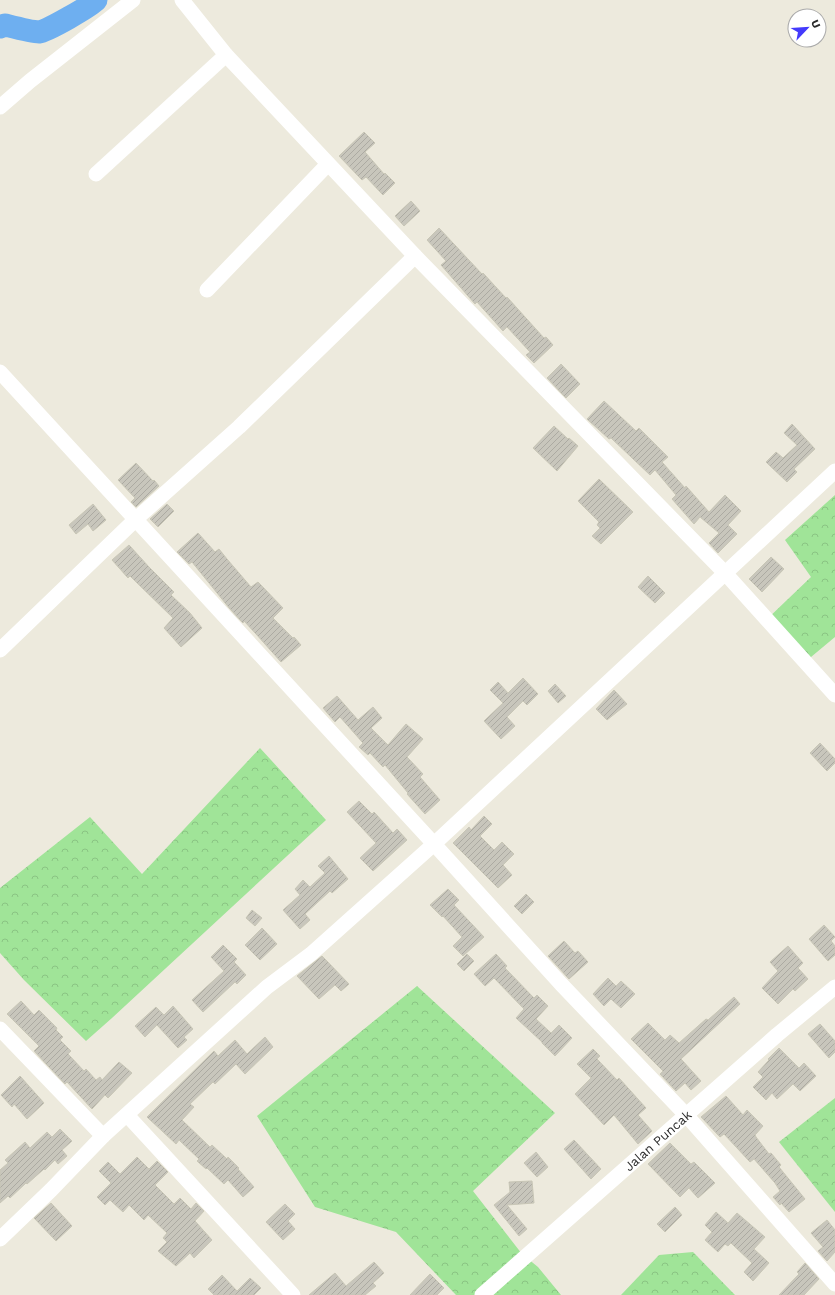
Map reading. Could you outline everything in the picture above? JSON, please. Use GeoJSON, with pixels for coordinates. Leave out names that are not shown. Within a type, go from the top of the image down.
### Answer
{"type":"FeatureCollection","features":[{"type":"Feature","properties":{"kind":"street"},"geometry":{"type":"LineString","coordinates":[[0,106],[133,0]]}},
{"type":"Feature","properties":{"kind":"street"},"geometry":{"type":"LineString","coordinates":[[182,0],[226,56],[415,256],[725,573],[835,695]]}},
{"type":"Feature","properties":{"kind":"street"},"geometry":{"type":"LineString","coordinates":[[96,174],[226,56]]}},
{"type":"Feature","properties":{"kind":"street"},"geometry":{"type":"LineString","coordinates":[[207,290],[328,164]]}},
{"type":"Feature","properties":{"kind":"street"},"geometry":{"type":"LineString","coordinates":[[0,650],[136,519],[239,427],[415,256]]}},
{"type":"Feature","properties":{"kind":"street"},"geometry":{"type":"LineString","coordinates":[[0,372],[561,984],[687,1116],[835,1284]]}},
{"type":"Feature","properties":{"kind":"street"},"geometry":{"type":"LineString","coordinates":[[0,1238],[51,1190],[103,1136],[267,987],[316,950],[434,844],[835,471]]}},
{"type":"Feature","properties":{"kind":"street","name":"Jalan Puncak"},"geometry":{"type":"LineString","coordinates":[[482,1295],[687,1116],[777,1035],[835,987]]}},
{"type":"Feature","properties":{"kind":"street"},"geometry":{"type":"LineString","coordinates":[[0,1029],[103,1136]]}},
{"type":"Feature","properties":{"kind":"street"},"geometry":{"type":"LineString","coordinates":[[127,1115],[293,1295]]}},
{"type":"Feature","properties":{"kind":"green space"},"geometry":{"type":"Polygon","coordinates":[[[835,495],[835,637],[805,662],[764,622],[811,577],[785,540],[835,495]]]}},
{"type":"Feature","properties":{"kind":"green space"},"geometry":{"type":"Polygon","coordinates":[[[260,748],[326,820],[86,1041],[24,980],[0,953],[0,888],[90,817],[142,874],[260,748]]]}},
{"type":"Feature","properties":{"kind":"green space"},"geometry":{"type":"Polygon","coordinates":[[[417,986],[555,1113],[473,1191],[522,1254],[538,1267],[561,1295],[456,1295],[396,1232],[315,1207],[257,1116],[417,986]]]}},
{"type":"Feature","properties":{"kind":"green space"},"geometry":{"type":"Polygon","coordinates":[[[835,1098],[835,1212],[779,1142],[835,1098]]]}},
{"type":"Feature","properties":{"kind":"green space"},"geometry":{"type":"Polygon","coordinates":[[[693,1252],[735,1295],[621,1295],[659,1255],[693,1252]]]}},
{"type":"Feature","properties":{"kind":"building"},"geometry":{"type":"Polygon","coordinates":[[[364,132],[375,143],[365,152],[384,174],[385,173],[395,183],[383,195],[366,177],[362,180],[339,156],[364,132]]]}},
{"type":"Feature","properties":{"kind":"building"},"geometry":{"type":"Polygon","coordinates":[[[411,201],[420,211],[404,226],[395,216],[411,201]]]}},
{"type":"Feature","properties":{"kind":"building"},"geometry":{"type":"Polygon","coordinates":[[[439,228],[482,274],[483,273],[506,298],[507,297],[544,338],[546,337],[553,345],[534,363],[526,355],[530,352],[507,327],[503,331],[477,302],[475,304],[441,265],[446,261],[427,240],[439,228]]]}},
{"type":"Feature","properties":{"kind":"building"},"geometry":{"type":"Polygon","coordinates":[[[561,364],[580,384],[566,398],[547,378],[561,364]]]}},
{"type":"Feature","properties":{"kind":"building"},"geometry":{"type":"Polygon","coordinates":[[[604,401],[636,431],[639,428],[668,457],[662,462],[709,512],[725,495],[741,511],[728,525],[737,534],[718,553],[709,543],[719,533],[700,517],[694,524],[672,499],[676,495],[655,470],[650,475],[611,438],[609,439],[587,419],[604,401]]]}},
{"type":"Feature","properties":{"kind":"building"},"geometry":{"type":"Polygon","coordinates":[[[792,424],[815,449],[794,469],[797,472],[787,482],[766,462],[776,452],[783,458],[797,445],[784,433],[792,424]]]}},
{"type":"Feature","properties":{"kind":"building"},"geometry":{"type":"Polygon","coordinates":[[[554,426],[578,446],[557,471],[533,448],[554,426]]]}},
{"type":"Feature","properties":{"kind":"building"},"geometry":{"type":"Polygon","coordinates":[[[136,463],[159,486],[136,507],[131,502],[135,498],[118,480],[136,463]]]}},
{"type":"Feature","properties":{"kind":"building"},"geometry":{"type":"Polygon","coordinates":[[[599,479],[633,512],[601,544],[592,536],[600,528],[597,525],[599,522],[578,501],[599,479]]]}},
{"type":"Feature","properties":{"kind":"building"},"geometry":{"type":"Polygon","coordinates":[[[93,504],[106,520],[93,531],[88,524],[76,534],[69,525],[93,504]]]}},
{"type":"Feature","properties":{"kind":"building"},"geometry":{"type":"Polygon","coordinates":[[[167,504],[174,511],[158,527],[150,519],[167,504]]]}},
{"type":"Feature","properties":{"kind":"building"},"geometry":{"type":"Polygon","coordinates":[[[198,533],[215,552],[219,549],[251,587],[258,582],[283,608],[273,618],[301,645],[281,662],[244,621],[243,623],[230,609],[192,562],[189,564],[177,552],[198,533]]]}},
{"type":"Feature","properties":{"kind":"building"},"geometry":{"type":"Polygon","coordinates":[[[129,545],[174,592],[171,595],[190,613],[202,628],[181,647],[164,628],[173,618],[130,576],[128,578],[112,560],[129,545]]]}},
{"type":"Feature","properties":{"kind":"building"},"geometry":{"type":"Polygon","coordinates":[[[771,557],[784,569],[762,592],[749,579],[771,557]]]}},
{"type":"Feature","properties":{"kind":"building"},"geometry":{"type":"Polygon","coordinates":[[[648,576],[665,593],[655,603],[638,587],[648,576]]]}},
{"type":"Feature","properties":{"kind":"building"},"geometry":{"type":"Polygon","coordinates":[[[523,678],[538,694],[527,705],[523,701],[507,717],[515,726],[501,739],[484,721],[503,703],[490,690],[498,682],[508,693],[523,678]]]}},
{"type":"Feature","properties":{"kind":"building"},"geometry":{"type":"Polygon","coordinates":[[[555,684],[566,696],[558,703],[548,691],[555,684]]]}},
{"type":"Feature","properties":{"kind":"building"},"geometry":{"type":"Polygon","coordinates":[[[614,690],[627,704],[607,720],[596,709],[614,690]]]}},
{"type":"Feature","properties":{"kind":"building"},"geometry":{"type":"Polygon","coordinates":[[[337,696],[358,720],[373,707],[382,718],[371,728],[388,745],[406,724],[423,739],[407,757],[423,774],[420,777],[440,800],[425,814],[407,794],[408,793],[385,765],[383,767],[370,753],[368,755],[359,747],[363,743],[340,717],[335,722],[323,708],[337,696]]]}},
{"type":"Feature","properties":{"kind":"building"},"geometry":{"type":"Polygon","coordinates":[[[820,743],[835,759],[835,763],[827,771],[810,753],[820,743]]]}},
{"type":"Feature","properties":{"kind":"building"},"geometry":{"type":"Polygon","coordinates":[[[359,801],[372,814],[374,812],[393,833],[397,829],[407,840],[373,871],[360,858],[376,843],[347,812],[359,801]]]}},
{"type":"Feature","properties":{"kind":"building"},"geometry":{"type":"Polygon","coordinates":[[[484,816],[492,824],[480,836],[494,850],[502,842],[514,854],[503,865],[512,875],[498,888],[453,843],[469,827],[471,830],[484,816]]]}},
{"type":"Feature","properties":{"kind":"building"},"geometry":{"type":"Polygon","coordinates":[[[329,856],[348,879],[332,893],[330,891],[305,914],[310,920],[300,929],[283,910],[300,895],[295,889],[303,880],[310,887],[325,873],[318,866],[329,856]]]}},
{"type":"Feature","properties":{"kind":"building"},"geometry":{"type":"Polygon","coordinates":[[[448,889],[459,900],[454,905],[484,937],[463,956],[453,946],[462,937],[443,916],[442,917],[430,905],[448,889]]]}},
{"type":"Feature","properties":{"kind":"building"},"geometry":{"type":"Polygon","coordinates":[[[526,894],[534,902],[522,914],[514,906],[526,894]]]}},
{"type":"Feature","properties":{"kind":"building"},"geometry":{"type":"Polygon","coordinates":[[[252,910],[262,918],[255,926],[246,918],[252,910]]]}},
{"type":"Feature","properties":{"kind":"building"},"geometry":{"type":"Polygon","coordinates":[[[824,925],[835,937],[831,941],[835,946],[835,955],[828,961],[809,939],[824,925]]]}},
{"type":"Feature","properties":{"kind":"building"},"geometry":{"type":"Polygon","coordinates":[[[262,928],[277,944],[260,960],[245,945],[262,928]]]}},
{"type":"Feature","properties":{"kind":"building"},"geometry":{"type":"Polygon","coordinates":[[[564,941],[575,953],[578,951],[588,962],[569,979],[548,956],[564,941]]]}},
{"type":"Feature","properties":{"kind":"building"},"geometry":{"type":"Polygon","coordinates":[[[223,945],[237,959],[234,962],[246,975],[237,984],[235,982],[203,1012],[192,1000],[224,971],[211,957],[223,945]]]}},
{"type":"Feature","properties":{"kind":"building"},"geometry":{"type":"Polygon","coordinates":[[[788,946],[803,963],[798,968],[808,979],[795,991],[793,989],[778,1004],[762,988],[778,971],[770,962],[788,946]]]}},
{"type":"Feature","properties":{"kind":"building"},"geometry":{"type":"Polygon","coordinates":[[[467,954],[474,961],[464,971],[457,964],[467,954]]]}},
{"type":"Feature","properties":{"kind":"building"},"geometry":{"type":"Polygon","coordinates":[[[496,954],[507,966],[505,968],[534,998],[537,995],[548,1006],[536,1019],[551,1033],[559,1025],[572,1038],[555,1056],[516,1018],[524,1009],[494,978],[485,986],[474,974],[496,954]]]}},
{"type":"Feature","properties":{"kind":"building"},"geometry":{"type":"Polygon","coordinates":[[[322,956],[349,984],[341,991],[335,985],[319,999],[297,976],[322,956]]]}},
{"type":"Feature","properties":{"kind":"building"},"geometry":{"type":"Polygon","coordinates":[[[608,978],[616,986],[621,981],[635,994],[621,1008],[611,999],[604,1006],[593,994],[608,978]]]}},
{"type":"Feature","properties":{"kind":"building"},"geometry":{"type":"Polygon","coordinates":[[[734,997],[740,1004],[681,1059],[701,1081],[691,1090],[685,1083],[676,1091],[660,1074],[663,1071],[631,1039],[648,1023],[665,1040],[670,1035],[679,1043],[734,997]]]}},
{"type":"Feature","properties":{"kind":"building"},"geometry":{"type":"Polygon","coordinates":[[[21,1001],[34,1015],[39,1010],[57,1028],[56,1030],[63,1037],[60,1040],[71,1051],[68,1054],[84,1071],[86,1069],[96,1080],[100,1077],[102,1080],[119,1062],[132,1073],[108,1098],[105,1095],[92,1109],[67,1082],[65,1084],[34,1051],[39,1046],[7,1014],[21,1001]]]}},
{"type":"Feature","properties":{"kind":"building"},"geometry":{"type":"Polygon","coordinates":[[[173,1006],[193,1029],[184,1037],[187,1040],[178,1048],[157,1025],[145,1037],[135,1026],[156,1007],[164,1015],[173,1006]]]}},
{"type":"Feature","properties":{"kind":"building"},"geometry":{"type":"Polygon","coordinates":[[[820,1024],[835,1041],[835,1052],[829,1058],[808,1034],[820,1024]]]}},
{"type":"Feature","properties":{"kind":"building"},"geometry":{"type":"Polygon","coordinates":[[[265,1037],[273,1047],[245,1074],[236,1064],[215,1084],[213,1082],[190,1104],[194,1107],[182,1120],[210,1147],[212,1145],[227,1159],[228,1157],[239,1168],[238,1169],[254,1187],[243,1197],[228,1180],[224,1184],[197,1161],[199,1159],[179,1140],[176,1144],[147,1117],[214,1051],[218,1056],[235,1040],[247,1054],[265,1037]]]}},
{"type":"Feature","properties":{"kind":"building"},"geometry":{"type":"Polygon","coordinates":[[[779,1048],[799,1068],[804,1063],[816,1076],[800,1091],[793,1084],[777,1099],[772,1093],[766,1100],[753,1087],[763,1077],[758,1072],[779,1048]]]}},
{"type":"Feature","properties":{"kind":"building"},"geometry":{"type":"Polygon","coordinates":[[[593,1049],[600,1056],[597,1059],[617,1080],[619,1078],[646,1108],[638,1115],[652,1131],[638,1144],[614,1115],[604,1125],[575,1094],[591,1078],[577,1064],[593,1049]]]}},
{"type":"Feature","properties":{"kind":"building"},"geometry":{"type":"Polygon","coordinates":[[[20,1076],[44,1103],[27,1119],[14,1104],[12,1107],[1,1095],[20,1076]]]}},
{"type":"Feature","properties":{"kind":"building"},"geometry":{"type":"Polygon","coordinates":[[[726,1096],[743,1115],[747,1110],[763,1126],[755,1135],[756,1137],[769,1154],[771,1153],[781,1165],[779,1167],[805,1199],[789,1212],[773,1197],[780,1191],[754,1159],[750,1162],[724,1134],[720,1137],[701,1117],[726,1096]]]}},
{"type":"Feature","properties":{"kind":"building"},"geometry":{"type":"Polygon","coordinates":[[[60,1129],[72,1141],[62,1150],[67,1156],[58,1164],[55,1160],[10,1198],[8,1196],[0,1203],[0,1170],[8,1163],[5,1160],[25,1142],[30,1148],[47,1132],[52,1137],[60,1129]]]}},
{"type":"Feature","properties":{"kind":"building"},"geometry":{"type":"Polygon","coordinates":[[[574,1140],[601,1169],[591,1179],[564,1149],[574,1140]]]}},
{"type":"Feature","properties":{"kind":"building"},"geometry":{"type":"Polygon","coordinates":[[[670,1143],[691,1164],[694,1162],[715,1183],[698,1198],[689,1188],[680,1197],[648,1164],[670,1143]]]}},
{"type":"Feature","properties":{"kind":"building"},"geometry":{"type":"Polygon","coordinates":[[[536,1152],[548,1167],[537,1177],[524,1163],[536,1152]]]}},
{"type":"Feature","properties":{"kind":"building"},"geometry":{"type":"Polygon","coordinates":[[[137,1157],[149,1169],[157,1161],[168,1172],[155,1185],[174,1204],[180,1198],[191,1209],[196,1203],[204,1211],[195,1221],[212,1240],[194,1258],[190,1253],[176,1266],[158,1251],[167,1242],[163,1238],[167,1233],[148,1215],[144,1220],[129,1205],[123,1212],[110,1200],[105,1205],[97,1197],[111,1183],[99,1171],[108,1162],[120,1174],[137,1157]]]}},
{"type":"Feature","properties":{"kind":"building"},"geometry":{"type":"Polygon","coordinates":[[[532,1181],[534,1203],[507,1205],[527,1229],[519,1236],[494,1205],[510,1192],[509,1182],[532,1181]]]}},
{"type":"Feature","properties":{"kind":"building"},"geometry":{"type":"Polygon","coordinates":[[[51,1203],[72,1226],[56,1241],[34,1218],[51,1203]]]}},
{"type":"Feature","properties":{"kind":"building"},"geometry":{"type":"Polygon","coordinates":[[[285,1204],[295,1214],[288,1221],[295,1229],[283,1240],[266,1222],[285,1204]]]}},
{"type":"Feature","properties":{"kind":"building"},"geometry":{"type":"Polygon","coordinates":[[[675,1207],[682,1215],[665,1232],[657,1224],[675,1207]]]}},
{"type":"Feature","properties":{"kind":"building"},"geometry":{"type":"Polygon","coordinates":[[[716,1212],[728,1223],[737,1213],[765,1237],[754,1249],[769,1263],[753,1281],[744,1272],[752,1263],[731,1243],[728,1246],[725,1244],[718,1252],[705,1240],[712,1232],[705,1225],[716,1212]]]}},
{"type":"Feature","properties":{"kind":"building"},"geometry":{"type":"Polygon","coordinates":[[[827,1220],[835,1230],[835,1252],[827,1261],[818,1251],[823,1247],[811,1233],[827,1220]]]}},
{"type":"Feature","properties":{"kind":"building"},"geometry":{"type":"Polygon","coordinates":[[[374,1262],[384,1273],[373,1283],[376,1286],[365,1295],[309,1295],[335,1273],[346,1286],[374,1262]]]}},
{"type":"Feature","properties":{"kind":"building"},"geometry":{"type":"Polygon","coordinates":[[[805,1263],[819,1279],[804,1295],[779,1295],[799,1274],[797,1272],[805,1263]]]}},
{"type":"Feature","properties":{"kind":"building"},"geometry":{"type":"Polygon","coordinates":[[[430,1274],[444,1288],[437,1295],[410,1295],[430,1274]]]}},
{"type":"Feature","properties":{"kind":"building"},"geometry":{"type":"Polygon","coordinates":[[[222,1275],[237,1291],[250,1278],[261,1288],[254,1295],[214,1295],[208,1289],[222,1275]]]}},
{"type":"Feature","properties":{"kind":"waterway"},"geometry":{"type":"LineString","coordinates":[[0,27],[5,25],[39,32],[44,31],[69,18],[96,0]]}}]}
